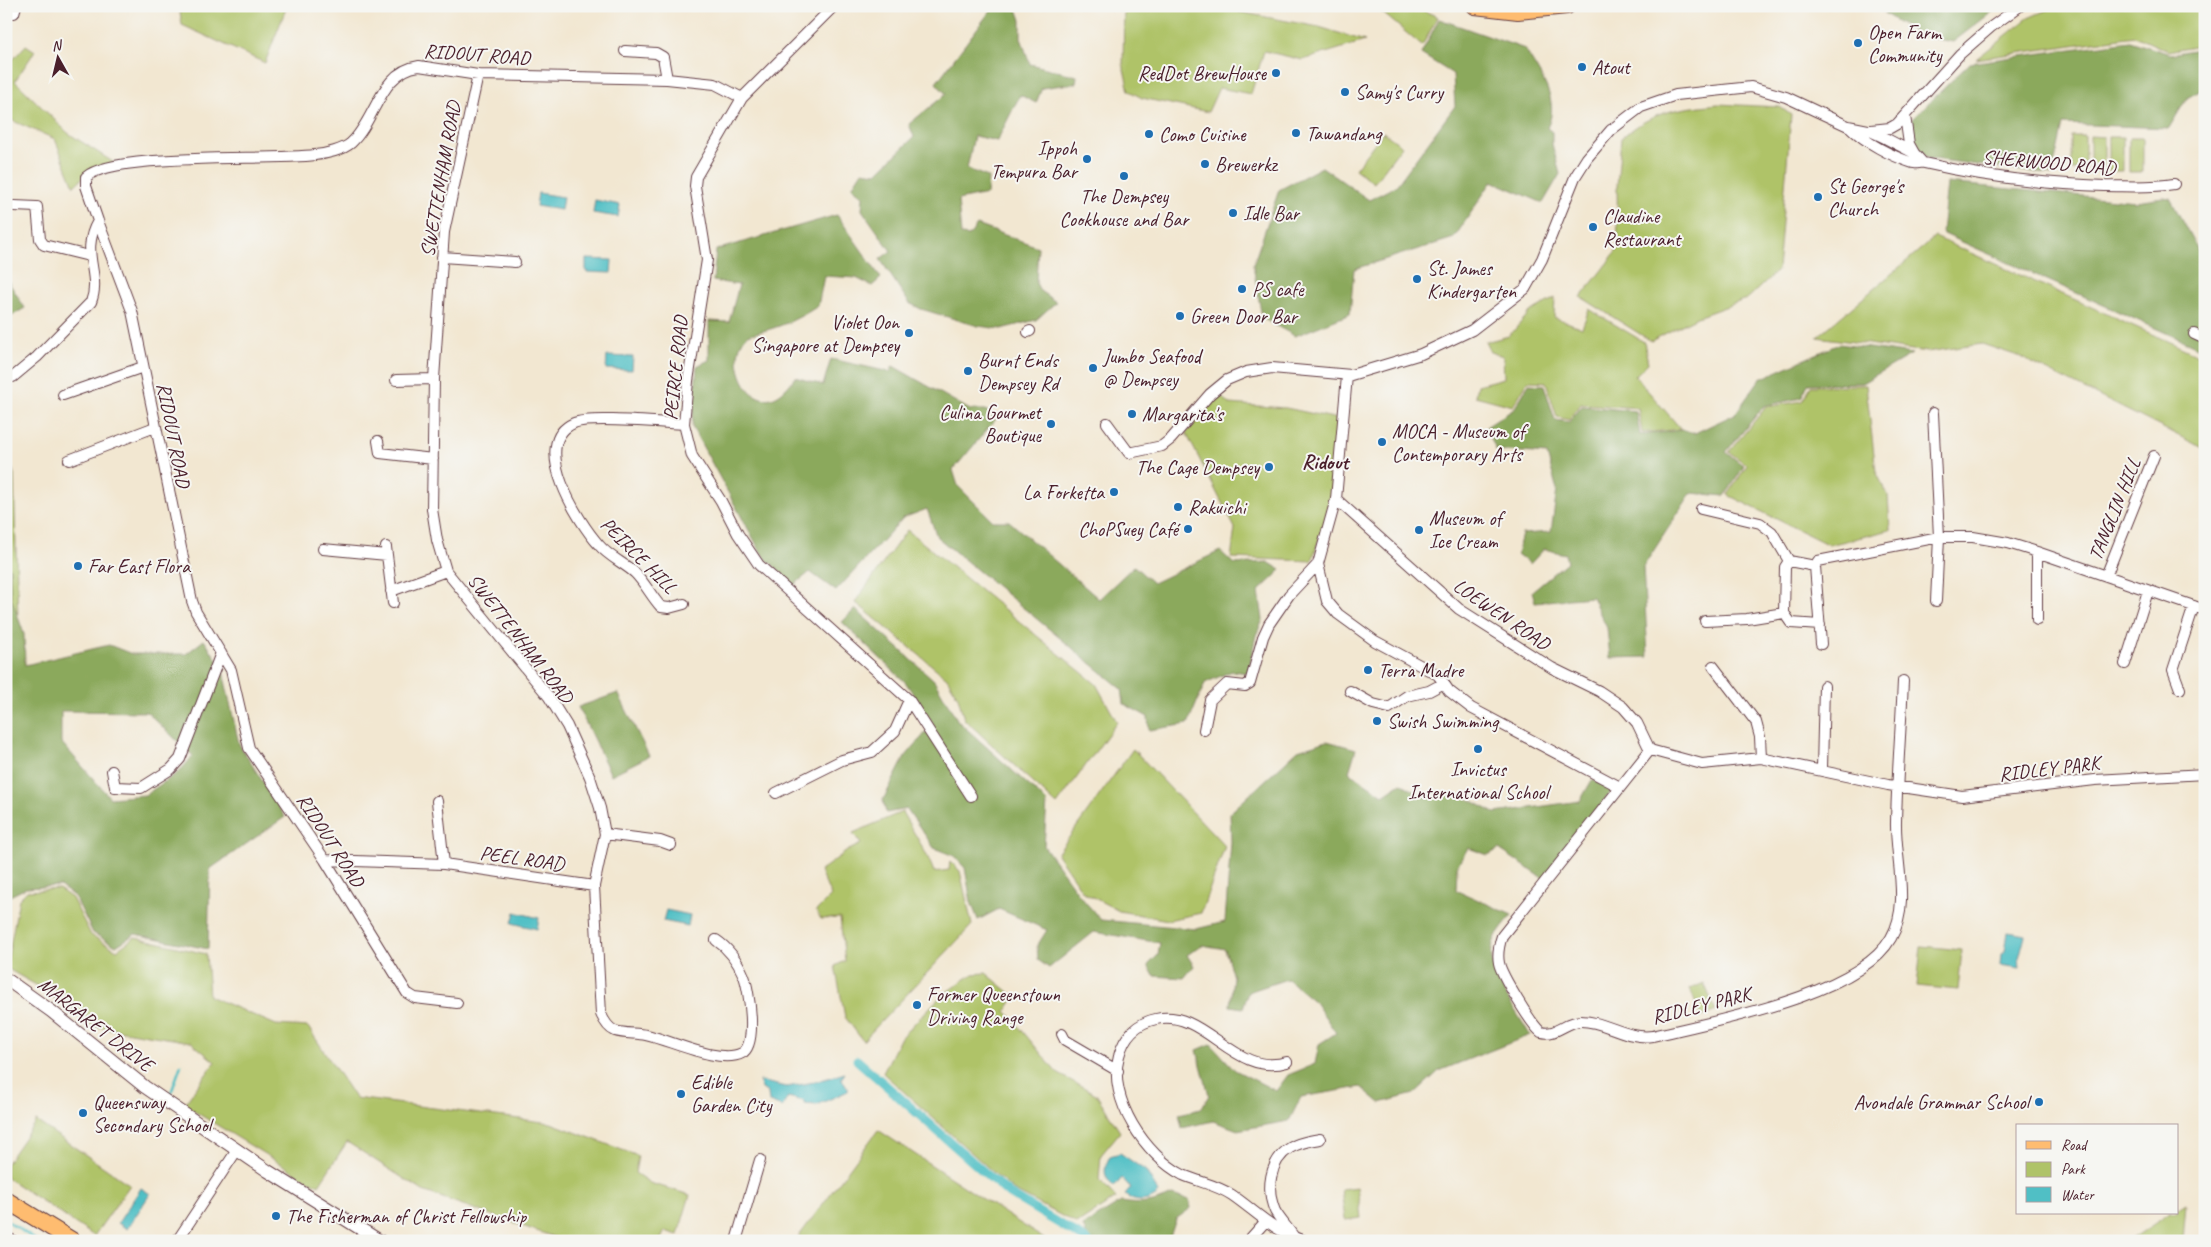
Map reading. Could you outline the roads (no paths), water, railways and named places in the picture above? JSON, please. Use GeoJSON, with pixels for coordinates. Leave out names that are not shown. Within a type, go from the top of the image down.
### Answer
{"type":"FeatureCollection","features":[{"type":"Feature","properties":{"kind":"main road"},"geometry":{"type":"LineString","coordinates":[[1475,6],[1518,11],[1567,6]]}},
{"type":"Feature","properties":{"kind":"main road"},"geometry":{"type":"LineString","coordinates":[[6,1200],[73,1241]]}},
{"type":"Feature","properties":{"kind":"street","name":"PEIRCE ROAD"},"geometry":{"type":"LineString","coordinates":[[834,6],[742,98],[696,177],[695,186],[707,260],[688,381],[684,424],[687,442],[695,462],[756,561],[909,700],[971,796]]}},
{"type":"Feature","properties":{"kind":"street"},"geometry":{"type":"LineString","coordinates":[[1868,130],[1890,128],[1905,116],[1960,54],[1991,27],[2020,6]]}},
{"type":"Feature","properties":{"kind":"street"},"geometry":{"type":"LineString","coordinates":[[625,51],[656,52],[663,58],[667,79]]}},
{"type":"Feature","properties":{"kind":"street","name":"RIDOUT ROAD"},"geometry":{"type":"LineString","coordinates":[[457,1003],[415,998],[407,993],[325,860],[249,748],[231,670],[196,612],[192,601],[132,311],[98,221],[86,186],[86,177],[92,171],[163,161],[316,155],[336,150],[351,144],[385,89],[400,73],[410,67],[419,66],[478,75],[667,79],[715,84],[742,98]]}},
{"type":"Feature","properties":{"kind":"street","name":"SWETTENHAM ROAD"},"geometry":{"type":"LineString","coordinates":[[478,75],[444,232],[442,257],[434,379],[433,459],[433,518],[440,554],[446,571],[558,710],[590,777],[600,808],[605,834],[594,886],[600,1014],[608,1026],[615,1031],[645,1035],[713,1055],[733,1055],[745,1052],[749,1046],[751,1036],[750,1003],[743,975],[730,952],[716,940]]}},
{"type":"Feature","properties":{"kind":"street"},"geometry":{"type":"LineString","coordinates":[[1107,423],[1129,453],[1162,446],[1172,439],[1210,394],[1227,380],[1246,372],[1272,368],[1347,376],[1366,372],[1420,354],[1472,330],[1521,293],[1542,258],[1575,177],[1587,158],[1611,130],[1641,107],[1676,96],[1751,87],[1786,97],[1848,126],[1868,130],[1914,153]]}},
{"type":"Feature","properties":{"kind":"street"},"geometry":{"type":"LineString","coordinates":[[1889,152],[1905,116]]}},
{"type":"Feature","properties":{"kind":"street"},"geometry":{"type":"LineString","coordinates":[[1905,116],[1909,144],[1922,162]]}},
{"type":"Feature","properties":{"kind":"street","name":"SHERWOOD ROAD"},"geometry":{"type":"LineString","coordinates":[[1848,126],[1864,140],[1889,152],[1916,164],[1922,162],[1942,169],[2041,183],[2151,187],[2174,184]]}},
{"type":"Feature","properties":{"kind":"street"},"geometry":{"type":"LineString","coordinates":[[14,206],[37,207],[40,240],[44,245],[89,256]]}},
{"type":"Feature","properties":{"kind":"street"},"geometry":{"type":"LineString","coordinates":[[14,377],[37,357],[91,302],[94,292],[89,256],[91,236],[98,221]]}},
{"type":"Feature","properties":{"kind":"street"},"geometry":{"type":"LineString","coordinates":[[442,257],[515,262]]}},
{"type":"Feature","properties":{"kind":"street"},"geometry":{"type":"LineString","coordinates":[[2194,334],[2205,339]]}},
{"type":"Feature","properties":{"kind":"street"},"geometry":{"type":"LineString","coordinates":[[63,395],[143,367]]}},
{"type":"Feature","properties":{"kind":"street"},"geometry":{"type":"LineString","coordinates":[[1204,730],[1210,700],[1227,684],[1245,686],[1250,683],[1263,637],[1269,624],[1289,595],[1318,564],[1336,499],[1347,376]]}},
{"type":"Feature","properties":{"kind":"street"},"geometry":{"type":"LineString","coordinates":[[396,380],[434,379]]}},
{"type":"Feature","properties":{"kind":"street"},"geometry":{"type":"LineString","coordinates":[[1933,413],[1938,537],[1936,601]]}},
{"type":"Feature","properties":{"kind":"street","name":"PEIRCE HILL"},"geometry":{"type":"LineString","coordinates":[[684,424],[604,420],[575,422],[566,428],[559,437],[556,452],[557,473],[566,497],[600,547],[634,572],[661,606],[670,608],[684,604]]}},
{"type":"Feature","properties":{"kind":"street"},"geometry":{"type":"LineString","coordinates":[[69,460],[155,427]]}},
{"type":"Feature","properties":{"kind":"street"},"geometry":{"type":"LineString","coordinates":[[378,441],[380,453],[433,459]]}},
{"type":"Feature","properties":{"kind":"street","name":"TANGLIN HILL"},"geometry":{"type":"LineString","coordinates":[[2106,576],[2154,456]]}},
{"type":"Feature","properties":{"kind":"street","name":"LOEWEN ROAD"},"geometry":{"type":"LineString","coordinates":[[1336,499],[1453,605],[1544,663],[1600,691],[1623,707],[1637,723],[1650,750]]}},
{"type":"Feature","properties":{"kind":"street"},"geometry":{"type":"LineString","coordinates":[[1701,509],[1760,523],[1772,532],[1789,561],[1815,566],[1821,644]]}},
{"type":"Feature","properties":{"kind":"street","name":"TANGLIN HILL"},"geometry":{"type":"LineString","coordinates":[[1815,566],[1818,561],[1828,558],[1938,537],[1973,537],[2008,543],[2037,552],[2205,610]]}},
{"type":"Feature","properties":{"kind":"street"},"geometry":{"type":"LineString","coordinates":[[323,549],[387,551],[393,603]]}},
{"type":"Feature","properties":{"kind":"street"},"geometry":{"type":"LineString","coordinates":[[2037,552],[2038,620]]}},
{"type":"Feature","properties":{"kind":"street"},"geometry":{"type":"LineString","coordinates":[[1789,561],[1785,567],[1784,614],[1791,622],[1820,625]]}},
{"type":"Feature","properties":{"kind":"street"},"geometry":{"type":"LineString","coordinates":[[1318,564],[1327,601],[1338,614],[1375,641],[1438,675],[1449,691],[1472,708],[1620,787]]}},
{"type":"Feature","properties":{"kind":"street"},"geometry":{"type":"LineString","coordinates":[[391,591],[446,571]]}},
{"type":"Feature","properties":{"kind":"street"},"geometry":{"type":"LineString","coordinates":[[2125,664],[2148,590]]}},
{"type":"Feature","properties":{"kind":"street"},"geometry":{"type":"LineString","coordinates":[[2180,689],[2173,670],[2194,606]]}},
{"type":"Feature","properties":{"kind":"street"},"geometry":{"type":"LineString","coordinates":[[1705,621],[1747,619],[1784,614]]}},
{"type":"Feature","properties":{"kind":"street"},"geometry":{"type":"LineString","coordinates":[[112,771],[115,787],[141,788],[170,769],[180,759],[221,653]]}},
{"type":"Feature","properties":{"kind":"street"},"geometry":{"type":"LineString","coordinates":[[1713,666],[1756,722],[1760,737],[1761,758]]}},
{"type":"Feature","properties":{"kind":"street","name":"RIDLEY PARK"},"geometry":{"type":"LineString","coordinates":[[1903,681],[1899,786],[1896,823],[1900,908],[1892,938],[1868,965],[1830,985],[1782,1002],[1653,1036],[1640,1037],[1584,1021],[1574,1022],[1554,1032],[1541,1032],[1532,1024],[1499,965],[1498,945],[1502,936],[1650,750],[1702,764],[1761,758],[1899,786],[1962,796],[2095,780],[2205,774]]}},
{"type":"Feature","properties":{"kind":"street"},"geometry":{"type":"LineString","coordinates":[[1350,691],[1373,704],[1389,708],[1407,696],[1429,691],[1444,683]]}},
{"type":"Feature","properties":{"kind":"street"},"geometry":{"type":"LineString","coordinates":[[1822,770],[1824,686]]}},
{"type":"Feature","properties":{"kind":"street"},"geometry":{"type":"LineString","coordinates":[[776,794],[842,760],[872,752],[895,731],[909,700]]}},
{"type":"Feature","properties":{"kind":"street"},"geometry":{"type":"LineString","coordinates":[[438,801],[444,864]]}},
{"type":"Feature","properties":{"kind":"street"},"geometry":{"type":"LineString","coordinates":[[605,834],[660,841],[671,845]]}},
{"type":"Feature","properties":{"kind":"street","name":"PEEL ROAD"},"geometry":{"type":"LineString","coordinates":[[325,860],[444,864],[594,886]]}},
{"type":"Feature","properties":{"kind":"street","name":"MARGARET DRIVE"},"geometry":{"type":"LineString","coordinates":[[6,979],[50,1011],[145,1087],[237,1150],[380,1241]]}},
{"type":"Feature","properties":{"kind":"street"},"geometry":{"type":"LineString","coordinates":[[1287,1062],[1274,1066],[1255,1064],[1186,1021],[1160,1018],[1148,1021],[1133,1029],[1122,1044],[1118,1058],[1118,1071],[1124,1108],[1134,1128],[1156,1155],[1183,1174],[1231,1194],[1265,1222],[1305,1241]]}},
{"type":"Feature","properties":{"kind":"street"},"geometry":{"type":"LineString","coordinates":[[1062,1034],[1065,1040],[1118,1071]]}},
{"type":"Feature","properties":{"kind":"street"},"geometry":{"type":"LineString","coordinates":[[1294,1237],[1276,1212],[1270,1196],[1270,1179],[1275,1166],[1289,1148],[1320,1139]]}},
{"type":"Feature","properties":{"kind":"street"},"geometry":{"type":"LineString","coordinates":[[177,1241],[237,1150]]}},
{"type":"Feature","properties":{"kind":"street"},"geometry":{"type":"LineString","coordinates":[[736,1241],[760,1160]]}},
{"type":"Feature","properties":{"kind":"street"},"geometry":{"type":"LineString","coordinates":[[1248,1241],[1265,1222]]}},
{"type":"Feature","properties":{"kind":"water"},"geometry":{"type":"Polygon","coordinates":[[[538,193],[563,197],[561,210],[536,206],[538,193]]]}},
{"type":"Feature","properties":{"kind":"water"},"geometry":{"type":"Polygon","coordinates":[[[595,200],[620,205],[618,217],[593,213],[595,200]]]}},
{"type":"Feature","properties":{"kind":"water"},"geometry":{"type":"Polygon","coordinates":[[[586,259],[612,260],[611,273],[586,272],[586,259]]]}},
{"type":"Feature","properties":{"kind":"water"},"geometry":{"type":"Polygon","coordinates":[[[607,356],[633,357],[632,370],[606,369],[607,356]]]}},
{"type":"Feature","properties":{"kind":"water"},"geometry":{"type":"Polygon","coordinates":[[[666,910],[690,915],[688,926],[663,921],[666,910]]]}},
{"type":"Feature","properties":{"kind":"water"},"geometry":{"type":"Polygon","coordinates":[[[515,912],[539,918],[537,929],[512,923],[515,912]]]}},
{"type":"Feature","properties":{"kind":"water"},"geometry":{"type":"Polygon","coordinates":[[[2008,932],[2025,935],[2019,958],[2020,968],[2000,965],[2001,954],[2005,951],[2008,932]]]}},
{"type":"Feature","properties":{"kind":"water"},"geometry":{"type":"Polygon","coordinates":[[[845,1073],[841,1079],[848,1088],[848,1091],[817,1105],[804,1104],[804,1101],[788,1097],[782,1107],[769,1102],[768,1093],[762,1089],[759,1081],[787,1087],[845,1073]]]}},
{"type":"Feature","properties":{"kind":"water"},"geometry":{"type":"Polygon","coordinates":[[[1120,1153],[1146,1171],[1159,1193],[1147,1200],[1138,1201],[1125,1195],[1131,1188],[1122,1178],[1114,1187],[1106,1176],[1105,1169],[1110,1156],[1120,1153]]]}},
{"type":"Feature","properties":{"kind":"water"},"geometry":{"type":"Polygon","coordinates":[[[141,1188],[150,1194],[127,1229],[118,1223],[141,1188]]]}},
{"type":"Feature","properties":{"kind":"waterway"},"geometry":{"type":"LineString","coordinates":[[857,1060],[1008,1193],[1088,1241]]}},
{"type":"Feature","properties":{"kind":"waterway"},"geometry":{"type":"LineString","coordinates":[[171,1093],[181,1065]]}},
{"type":"Feature","properties":{"kind":"waterway"},"geometry":{"type":"LineString","coordinates":[[6,1220],[37,1241]]}},
{"type":"Feature","properties":{"kind":"railway"},"geometry":{"type":"LineString","coordinates":[[6,1232],[20,1241]]}},
{"type":"Feature","properties":{"kind":"place","name":"Open Farm Community"},"geometry":{"type":"Point","coordinates":[1858,43]}},
{"type":"Feature","properties":{"kind":"place","name":"Atout"},"geometry":{"type":"Point","coordinates":[1582,67]}},
{"type":"Feature","properties":{"kind":"place","name":"RedDot BrewHouse"},"geometry":{"type":"Point","coordinates":[1276,73]}},
{"type":"Feature","properties":{"kind":"place","name":"Samy's Curry"},"geometry":{"type":"Point","coordinates":[1345,92]}},
{"type":"Feature","properties":{"kind":"place","name":"Tawandang"},"geometry":{"type":"Point","coordinates":[1296,133]}},
{"type":"Feature","properties":{"kind":"place","name":"Como Cuisine"},"geometry":{"type":"Point","coordinates":[1149,134]}},
{"type":"Feature","properties":{"kind":"place","name":"Ippoh Tempura Bar"},"geometry":{"type":"Point","coordinates":[1087,159]}},
{"type":"Feature","properties":{"kind":"place","name":"Brewerkz"},"geometry":{"type":"Point","coordinates":[1205,164]}},
{"type":"Feature","properties":{"kind":"place","name":"The Dempsey Cookhouse and Bar"},"geometry":{"type":"Point","coordinates":[1124,176]}},
{"type":"Feature","properties":{"kind":"place","name":"St George's Church"},"geometry":{"type":"Point","coordinates":[1818,197]}},
{"type":"Feature","properties":{"kind":"place","name":"Idle Bar"},"geometry":{"type":"Point","coordinates":[1233,213]}},
{"type":"Feature","properties":{"kind":"place","name":"Claudine Restaurant"},"geometry":{"type":"Point","coordinates":[1593,227]}},
{"type":"Feature","properties":{"kind":"place","name":"St. James Kindergarten"},"geometry":{"type":"Point","coordinates":[1417,279]}},
{"type":"Feature","properties":{"kind":"place","name":"PS cafe"},"geometry":{"type":"Point","coordinates":[1242,289]}},
{"type":"Feature","properties":{"kind":"place","name":"Green Door Bar"},"geometry":{"type":"Point","coordinates":[1180,316]}},
{"type":"Feature","properties":{"kind":"place","name":"Violet Oon Singapore at Dempsey"},"geometry":{"type":"Point","coordinates":[909,333]}},
{"type":"Feature","properties":{"kind":"place","name":"Jumbo Seafood @ Dempsey"},"geometry":{"type":"Point","coordinates":[1093,368]}},
{"type":"Feature","properties":{"kind":"place","name":"Burnt Ends Dempsey Rd"},"geometry":{"type":"Point","coordinates":[968,371]}},
{"type":"Feature","properties":{"kind":"place","name":"Margarita's"},"geometry":{"type":"Point","coordinates":[1132,414]}},
{"type":"Feature","properties":{"kind":"place","name":"Culina Gourmet Boutique"},"geometry":{"type":"Point","coordinates":[1051,424]}},
{"type":"Feature","properties":{"kind":"place","name":"MOCA - Museum of Contemporary Arts"},"geometry":{"type":"Point","coordinates":[1382,442]}},
{"type":"Feature","properties":{"kind":"place","name":"The Cage Dempsey"},"geometry":{"type":"Point","coordinates":[1269,467]}},
{"type":"Feature","properties":{"kind":"place","name":"La Forketta"},"geometry":{"type":"Point","coordinates":[1114,492]}},
{"type":"Feature","properties":{"kind":"place","name":"Rakuichi"},"geometry":{"type":"Point","coordinates":[1178,507]}},
{"type":"Feature","properties":{"kind":"place","name":"ChoPSuey Café"},"geometry":{"type":"Point","coordinates":[1188,529]}},
{"type":"Feature","properties":{"kind":"place","name":"Museum of Ice Cream"},"geometry":{"type":"Point","coordinates":[1419,530]}},
{"type":"Feature","properties":{"kind":"place","name":"Far East Flora"},"geometry":{"type":"Point","coordinates":[78,566]}},
{"type":"Feature","properties":{"kind":"place","name":"Terra Madre"},"geometry":{"type":"Point","coordinates":[1368,670]}},
{"type":"Feature","properties":{"kind":"place","name":"Swish Swimming"},"geometry":{"type":"Point","coordinates":[1377,721]}},
{"type":"Feature","properties":{"kind":"place","name":"Invictus International School"},"geometry":{"type":"Point","coordinates":[1478,749]}},
{"type":"Feature","properties":{"kind":"place","name":"Former Queenstown Driving Range"},"geometry":{"type":"Point","coordinates":[917,1005]}},
{"type":"Feature","properties":{"kind":"place","name":"Edible Garden City"},"geometry":{"type":"Point","coordinates":[681,1094]}},
{"type":"Feature","properties":{"kind":"place","name":"Avondale Grammar School"},"geometry":{"type":"Point","coordinates":[2039,1102]}},
{"type":"Feature","properties":{"kind":"place","name":"Queensway Secondary School"},"geometry":{"type":"Point","coordinates":[83,1113]}},
{"type":"Feature","properties":{"kind":"place","name":"The Fisherman of Christ Fellowship"},"geometry":{"type":"Point","coordinates":[276,1216]}},
{"type":"Feature","properties":{"kind":"district","name":"Ridout"},"geometry":{"type":"Point","coordinates":[1325,462]}}]}
